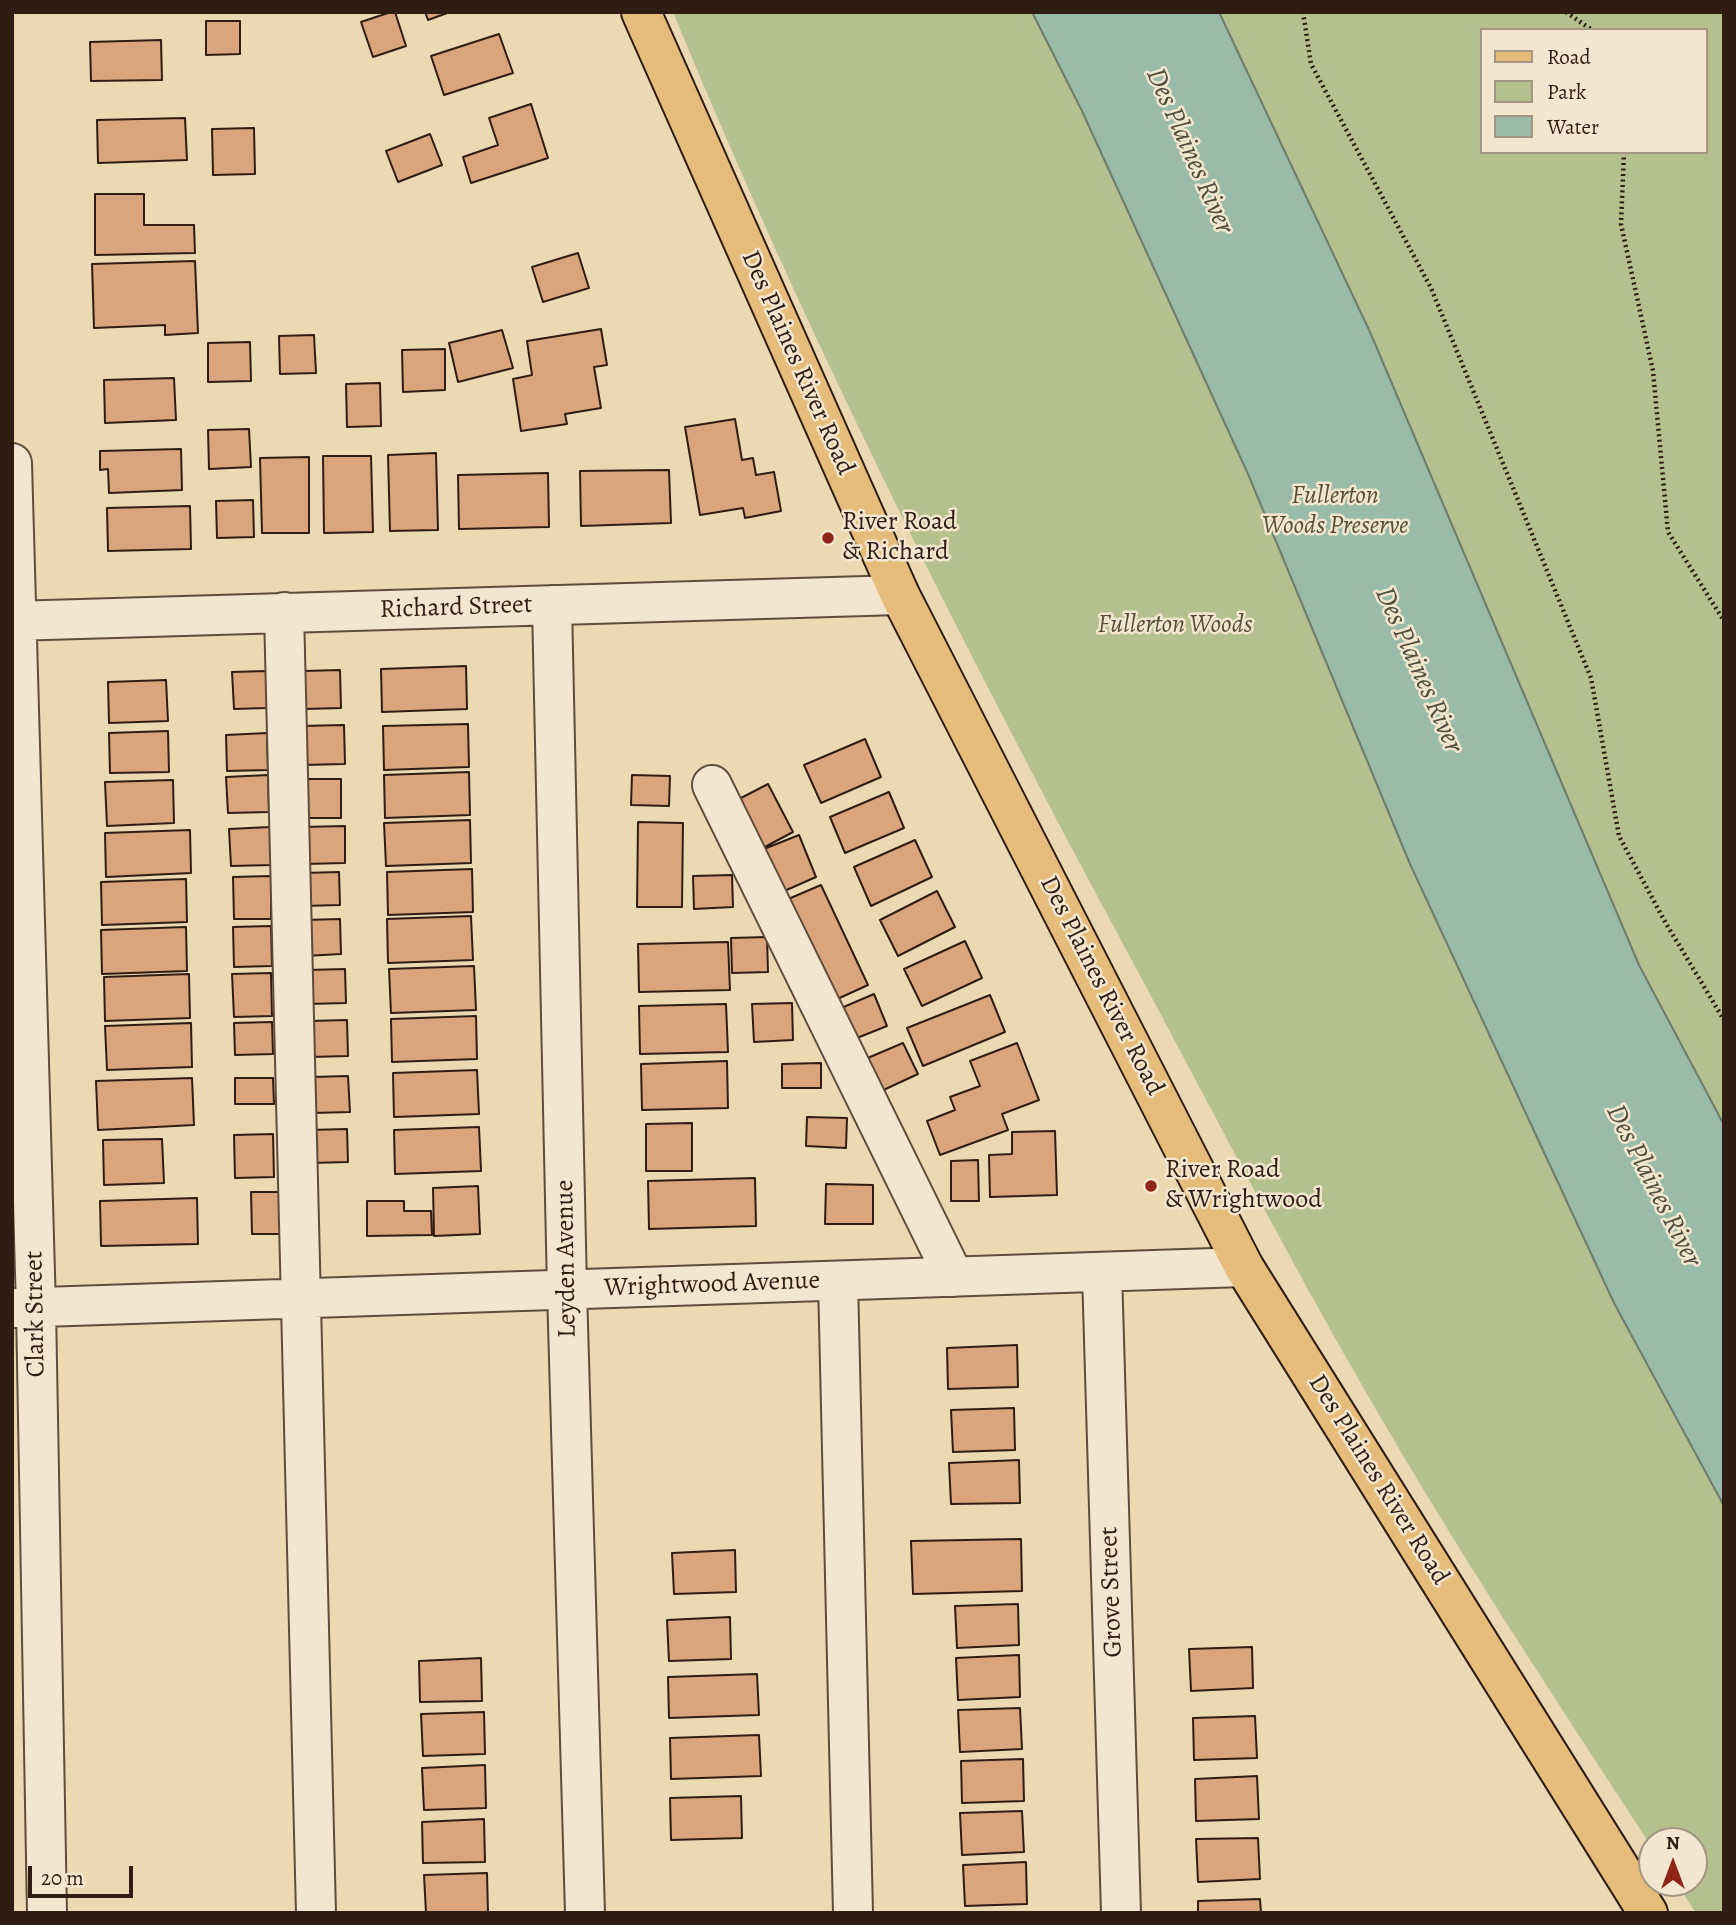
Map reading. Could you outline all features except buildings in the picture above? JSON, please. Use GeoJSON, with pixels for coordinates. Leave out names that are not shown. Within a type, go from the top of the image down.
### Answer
{"type":"FeatureCollection","features":[{"type":"Feature","properties":{"kind":"main road","name":"Des Plaines River Road"},"geometry":{"type":"LineString","coordinates":[[641,12],[900,595],[1244,1267],[1648,1913]]}},
{"type":"Feature","properties":{"kind":"street","name":"Clark Street"},"geometry":{"type":"LineString","coordinates":[[12,463],[24,1308],[47,1913]]}},
{"type":"Feature","properties":{"kind":"street","name":"Richard Street"},"geometry":{"type":"LineString","coordinates":[[14,621],[900,595]]}},
{"type":"Feature","properties":{"kind":"street","name":"Leyden Avenue"},"geometry":{"type":"LineString","coordinates":[[552,605],[567,1290],[585,1913]]}},
{"type":"Feature","properties":{"kind":"street"},"geometry":{"type":"LineString","coordinates":[[284,612],[316,1913]]}},
{"type":"Feature","properties":{"kind":"street"},"geometry":{"type":"LineString","coordinates":[[712,785],[954,1277]]}},
{"type":"Feature","properties":{"kind":"street","name":"Wrightwood Avenue"},"geometry":{"type":"LineString","coordinates":[[24,1308],[1244,1267]]}},
{"type":"Feature","properties":{"kind":"street","name":"Grove Street"},"geometry":{"type":"LineString","coordinates":[[1102,1272],[1121,1913]]}},
{"type":"Feature","properties":{"kind":"street"},"geometry":{"type":"LineString","coordinates":[[838,1281],[853,1913]]}},
{"type":"Feature","properties":{"kind":"path"},"geometry":{"type":"LineString","coordinates":[[1303,12],[1311,64],[1431,288],[1591,678],[1619,836],[1664,920],[1724,1020]]}},
{"type":"Feature","properties":{"kind":"path"},"geometry":{"type":"LineString","coordinates":[[1566,12],[1589,28]]}},
{"type":"Feature","properties":{"kind":"path"},"geometry":{"type":"LineString","coordinates":[[1624,154],[1620,223],[1653,371],[1668,532],[1724,621]]}},
{"type":"Feature","properties":{"kind":"green space","name":"Fullerton Woods Preserve"},"geometry":{"type":"Polygon","coordinates":[[[673,12],[1724,12],[1724,1913],[1696,1913],[1685,1897],[1708,1897],[1708,1827],[1639,1827],[1472,1569],[1339,1345],[1001,714],[830,367],[723,131],[673,12]]]}},
{"type":"Feature","properties":{"kind":"water","name":"Des Plaines River"},"geometry":{"type":"Polygon","coordinates":[[[1032,12],[1219,12],[1370,332],[1639,965],[1724,1125],[1724,1506],[1614,1303],[1410,864],[1248,474],[1082,111],[1032,12]]]}},
{"type":"Feature","properties":{"kind":"place","name":"River Road & Richard"},"geometry":{"type":"Point","coordinates":[828,538]}},
{"type":"Feature","properties":{"kind":"place","name":"River Road & Wrightwood"},"geometry":{"type":"Point","coordinates":[1151,1186]}},
{"type":"Feature","properties":{"kind":"park label","name":"Fullerton Woods"},"geometry":{"type":"Point","coordinates":[1175,626]}}]}
